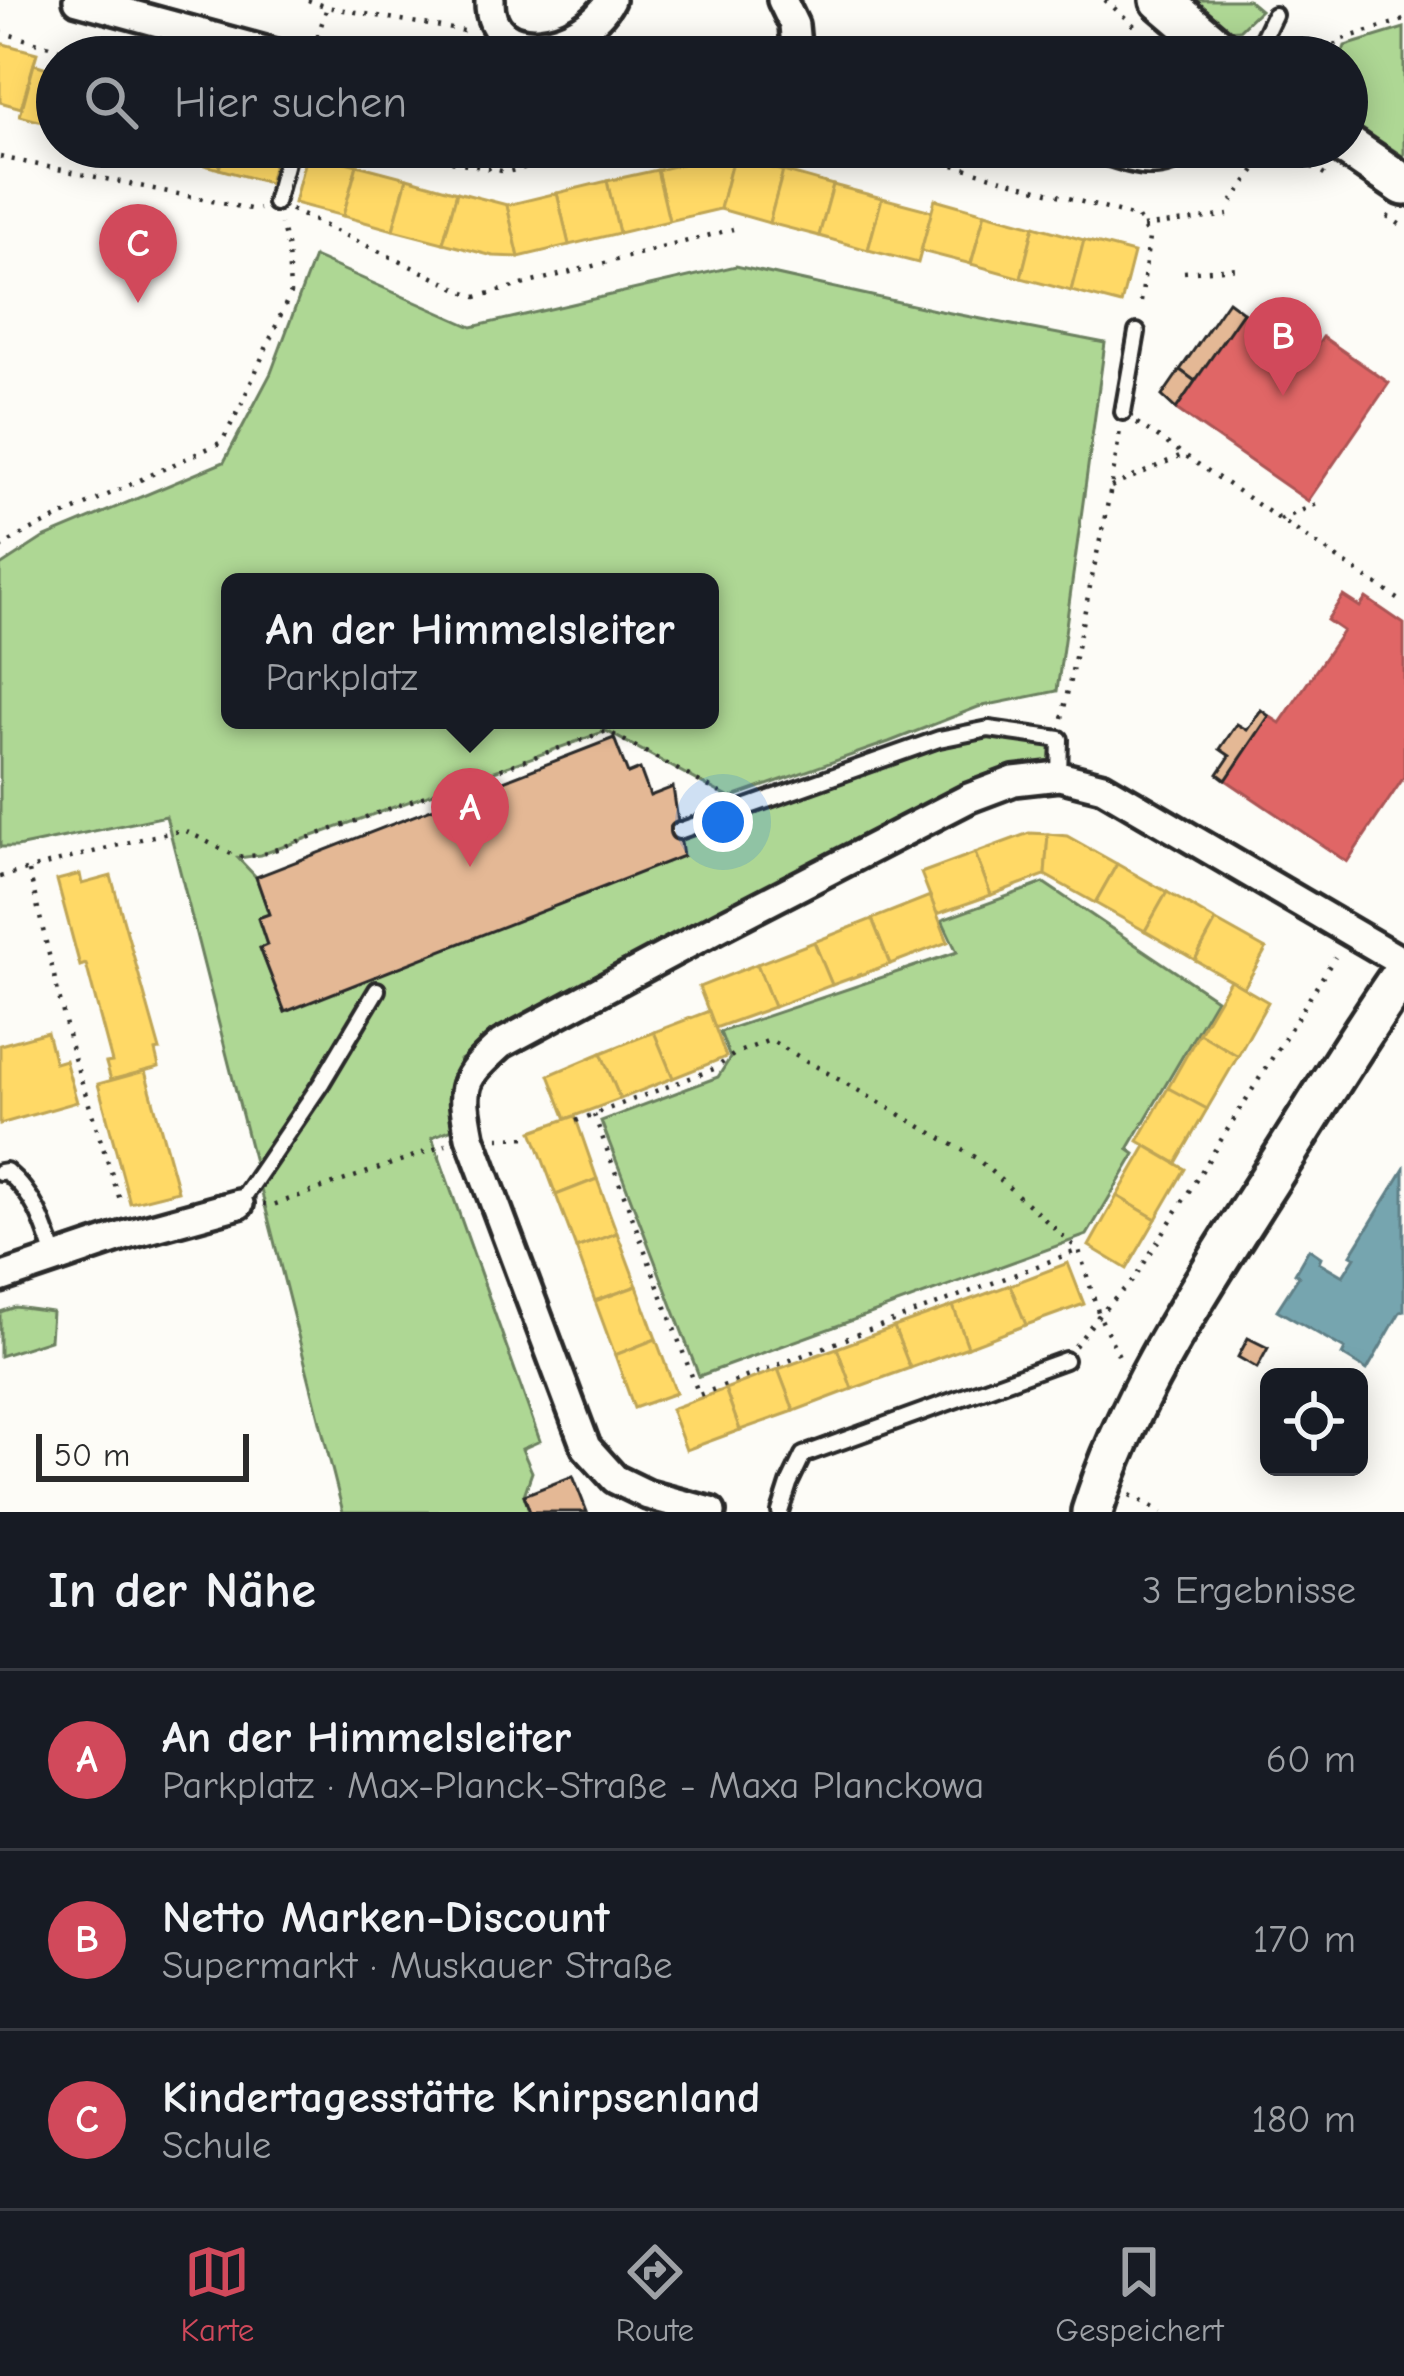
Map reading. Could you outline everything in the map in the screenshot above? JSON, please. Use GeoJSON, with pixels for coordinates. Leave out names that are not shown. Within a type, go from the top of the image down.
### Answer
{"type":"FeatureCollection","features":[{"type":"Feature","properties":{"kind":"street"},"geometry":{"type":"LineString","coordinates":[[78,0],[210,36]]}},
{"type":"Feature","properties":{"kind":"street"},"geometry":{"type":"LineString","coordinates":[[572,36],[604,12],[610,0]]}},
{"type":"Feature","properties":{"kind":"street"},"geometry":{"type":"LineString","coordinates":[[782,0],[795,36]]}},
{"type":"Feature","properties":{"kind":"street"},"geometry":{"type":"LineString","coordinates":[[1162,0],[1204,36]]}},
{"type":"Feature","properties":{"kind":"street"},"geometry":{"type":"LineString","coordinates":[[491,10],[509,36]]}},
{"type":"Feature","properties":{"kind":"street"},"geometry":{"type":"LineString","coordinates":[[1368,160],[1404,185]]}},
{"type":"Feature","properties":{"kind":"street"},"geometry":{"type":"LineString","coordinates":[[711,1512],[648,1495],[615,1479],[586,1447],[470,1137],[464,1102],[470,1072],[500,1044],[969,798],[1014,782],[1059,776],[1103,788],[1404,967],[1196,1296],[1140,1400],[1092,1512]]}},
{"type":"Feature","properties":{"kind":"street"},"geometry":{"type":"LineString","coordinates":[[0,1278],[239,1204]]}},
{"type":"Feature","properties":{"kind":"lane"},"geometry":{"type":"LineString","coordinates":[[1264,36],[1274,15]]}},
{"type":"Feature","properties":{"kind":"lane"},"geometry":{"type":"LineString","coordinates":[[275,203],[284,168]]}},
{"type":"Feature","properties":{"kind":"lane"},"geometry":{"type":"LineString","coordinates":[[1123,412],[1137,332]]}},
{"type":"Feature","properties":{"kind":"lane"},"geometry":{"type":"LineString","coordinates":[[680,831],[939,739],[989,729],[1060,739],[1059,776]]}},
{"type":"Feature","properties":{"kind":"lane"},"geometry":{"type":"LineString","coordinates":[[239,1204],[322,1082],[377,990]]}},
{"type":"Feature","properties":{"kind":"lane"},"geometry":{"type":"LineString","coordinates":[[0,1172],[25,1187],[43,1217],[55,1258]]}},
{"type":"Feature","properties":{"kind":"lane"},"geometry":{"type":"LineString","coordinates":[[780,1512],[803,1455],[1064,1360]]}},
{"type":"Feature","properties":{"kind":"path"},"geometry":{"type":"LineString","coordinates":[[308,0],[464,31],[491,10]]}},
{"type":"Feature","properties":{"kind":"path"},"geometry":{"type":"LineString","coordinates":[[317,36],[326,7]]}},
{"type":"Feature","properties":{"kind":"path"},"geometry":{"type":"LineString","coordinates":[[1350,36],[1404,20]]}},
{"type":"Feature","properties":{"kind":"path"},"geometry":{"type":"LineString","coordinates":[[0,32],[36,42]]}},
{"type":"Feature","properties":{"kind":"path"},"geometry":{"type":"LineString","coordinates":[[0,157],[36,164]]}},
{"type":"Feature","properties":{"kind":"path"},"geometry":{"type":"LineString","coordinates":[[53,168],[255,210],[275,203],[476,297],[733,229]]}},
{"type":"Feature","properties":{"kind":"path"},"geometry":{"type":"LineString","coordinates":[[487,168],[507,172],[524,168]]}},
{"type":"Feature","properties":{"kind":"path"},"geometry":{"type":"LineString","coordinates":[[964,168],[1138,218],[1149,238],[1137,332]]}},
{"type":"Feature","properties":{"kind":"path"},"geometry":{"type":"LineString","coordinates":[[1232,202],[1256,168]]}},
{"type":"Feature","properties":{"kind":"path"},"geometry":{"type":"LineString","coordinates":[[0,548],[222,442],[290,294],[288,248],[275,203]]}},
{"type":"Feature","properties":{"kind":"path"},"geometry":{"type":"LineString","coordinates":[[1143,227],[1228,214]]}},
{"type":"Feature","properties":{"kind":"path"},"geometry":{"type":"LineString","coordinates":[[1184,272],[1237,268]]}},
{"type":"Feature","properties":{"kind":"path"},"geometry":{"type":"LineString","coordinates":[[1060,726],[1123,412],[1404,603]]}},
{"type":"Feature","properties":{"kind":"path"},"geometry":{"type":"LineString","coordinates":[[1111,488],[1183,455]]}},
{"type":"Feature","properties":{"kind":"path"},"geometry":{"type":"LineString","coordinates":[[1280,520],[1318,503]]}},
{"type":"Feature","properties":{"kind":"path"},"geometry":{"type":"LineString","coordinates":[[0,877],[184,830],[237,857],[260,856],[607,731],[730,798]]}},
{"type":"Feature","properties":{"kind":"path"},"geometry":{"type":"LineString","coordinates":[[29,871],[73,1055],[130,1234]]}},
{"type":"Feature","properties":{"kind":"path"},"geometry":{"type":"LineString","coordinates":[[1064,1360],[1135,1278],[1351,932]]}},
{"type":"Feature","properties":{"kind":"path"},"geometry":{"type":"LineString","coordinates":[[576,1121],[714,1070],[736,1053],[770,1040],[976,1158],[1079,1250],[1099,1315]]}},
{"type":"Feature","properties":{"kind":"path"},"geometry":{"type":"LineString","coordinates":[[594,1114],[699,1395],[1079,1250]]}},
{"type":"Feature","properties":{"kind":"path"},"geometry":{"type":"LineString","coordinates":[[239,1204],[273,1204],[470,1137]]}},
{"type":"Feature","properties":{"kind":"path"},"geometry":{"type":"LineString","coordinates":[[513,1139],[534,1137]]}},
{"type":"Feature","properties":{"kind":"green space"},"geometry":{"type":"Polygon","coordinates":[[[1188,0],[1248,0],[1260,10],[1239,30],[1226,31],[1188,0]]]}},
{"type":"Feature","properties":{"kind":"green space"},"geometry":{"type":"Polygon","coordinates":[[[1404,28],[1404,157],[1368,133],[1368,39],[1404,28]]]}},
{"type":"Feature","properties":{"kind":"green space"},"geometry":{"type":"Polygon","coordinates":[[[314,257],[472,327],[736,266],[1105,343],[1057,691],[978,707],[730,798],[606,731],[260,855],[238,858],[256,877],[269,914],[258,919],[267,945],[260,948],[285,1012],[680,831],[941,747],[990,737],[1051,744],[1049,764],[1009,767],[460,1060],[450,1097],[455,1128],[432,1137],[540,1441],[522,1449],[532,1472],[524,1495],[530,1512],[343,1512],[166,816],[0,847],[0,566],[43,538],[224,462],[271,373],[314,257]]]}},
{"type":"Feature","properties":{"kind":"green space"},"geometry":{"type":"Polygon","coordinates":[[[1044,883],[1216,999],[1128,1149],[1135,1154],[1087,1235],[699,1376],[601,1121],[718,1077],[730,1058],[720,1032],[957,952],[942,920],[1044,883]]]}},
{"type":"Feature","properties":{"kind":"green space"},"geometry":{"type":"Polygon","coordinates":[[[15,1307],[52,1312],[50,1340],[0,1356],[0,1312],[15,1307]]]}},
{"type":"Feature","properties":{"kind":"building: Wohnen"},"geometry":{"type":"Polygon","coordinates":[[[0,43],[36,53],[21,108],[0,102],[0,43]]]}},
{"type":"Feature","properties":{"kind":"building: Wohnen"},"geometry":{"type":"Polygon","coordinates":[[[34,64],[36,120],[20,116],[34,64]]]}},
{"type":"Feature","properties":{"kind":"building: Wohnen"},"geometry":{"type":"Polygon","coordinates":[[[219,168],[273,168],[269,183],[219,168]]]}},
{"type":"Feature","properties":{"kind":"building: Wohnen"},"geometry":{"type":"Polygon","coordinates":[[[303,168],[356,168],[343,216],[294,203],[303,168]]]}},
{"type":"Feature","properties":{"kind":"building: Wohnen"},"geometry":{"type":"Polygon","coordinates":[[[356,168],[407,178],[393,230],[343,216],[356,168]]]}},
{"type":"Feature","properties":{"kind":"building: Wohnen"},"geometry":{"type":"Polygon","coordinates":[[[730,168],[720,209],[669,221],[657,170],[730,168]]]}},
{"type":"Feature","properties":{"kind":"building: Wohnen"},"geometry":{"type":"Polygon","coordinates":[[[730,168],[783,171],[769,223],[720,209],[730,168]]]}},
{"type":"Feature","properties":{"kind":"building: Wohnen"},"geometry":{"type":"Polygon","coordinates":[[[657,170],[669,221],[619,233],[607,181],[657,170]]]}},
{"type":"Feature","properties":{"kind":"building: Wohnen"},"geometry":{"type":"Polygon","coordinates":[[[783,171],[833,185],[819,236],[769,223],[783,171]]]}},
{"type":"Feature","properties":{"kind":"building: Wohnen"},"geometry":{"type":"Polygon","coordinates":[[[407,178],[457,192],[443,243],[393,230],[407,178]]]}},
{"type":"Feature","properties":{"kind":"building: Wohnen"},"geometry":{"type":"Polygon","coordinates":[[[607,181],[619,233],[569,245],[557,193],[607,181]]]}},
{"type":"Feature","properties":{"kind":"building: Wohnen"},"geometry":{"type":"Polygon","coordinates":[[[833,185],[882,198],[868,250],[819,236],[833,185]]]}},
{"type":"Feature","properties":{"kind":"building: Wohnen"},"geometry":{"type":"Polygon","coordinates":[[[457,192],[507,205],[519,257],[493,256],[443,243],[457,192]]]}},
{"type":"Feature","properties":{"kind":"building: Wohnen"},"geometry":{"type":"Polygon","coordinates":[[[557,193],[569,245],[519,257],[507,205],[557,193]]]}},
{"type":"Feature","properties":{"kind":"building: Wohnen"},"geometry":{"type":"Polygon","coordinates":[[[882,198],[932,211],[918,263],[868,250],[882,198]]]}},
{"type":"Feature","properties":{"kind":"building: Wohnen"},"geometry":{"type":"Polygon","coordinates":[[[935,199],[985,213],[971,264],[921,251],[935,199]]]}},
{"type":"Feature","properties":{"kind":"building: Wohnen"},"geometry":{"type":"Polygon","coordinates":[[[985,213],[1034,226],[1021,278],[971,264],[985,213]]]}},
{"type":"Feature","properties":{"kind":"building: Wohnen"},"geometry":{"type":"Polygon","coordinates":[[[1034,226],[1084,240],[1071,291],[1021,278],[1034,226]]]}},
{"type":"Feature","properties":{"kind":"building: Wohnen"},"geometry":{"type":"Polygon","coordinates":[[[1084,240],[1134,253],[1121,304],[1071,291],[1084,240]]]}},
{"type":"Feature","properties":{"kind":"building: Wohnen"},"geometry":{"type":"Polygon","coordinates":[[[1029,833],[1048,834],[1045,875],[991,895],[975,853],[1029,833]]]}},
{"type":"Feature","properties":{"kind":"building: Wohnen"},"geometry":{"type":"Polygon","coordinates":[[[1048,834],[1067,836],[1117,864],[1095,903],[1045,875],[1048,834]]]}},
{"type":"Feature","properties":{"kind":"building: Wohnen"},"geometry":{"type":"Polygon","coordinates":[[[975,853],[991,895],[937,914],[921,873],[975,853]]]}},
{"type":"Feature","properties":{"kind":"building: Wohnen"},"geometry":{"type":"Polygon","coordinates":[[[1117,864],[1167,892],[1145,931],[1095,903],[1117,864]]]}},
{"type":"Feature","properties":{"kind":"building: Wohnen"},"geometry":{"type":"Polygon","coordinates":[[[80,874],[82,884],[111,876],[160,1050],[155,1051],[159,1067],[111,1080],[106,1063],[112,1062],[86,964],[80,966],[57,880],[80,874]]]}},
{"type":"Feature","properties":{"kind":"building: Wohnen"},"geometry":{"type":"Polygon","coordinates":[[[1167,892],[1216,921],[1195,960],[1145,931],[1167,892]]]}},
{"type":"Feature","properties":{"kind":"building: Wohnen"},"geometry":{"type":"Polygon","coordinates":[[[930,896],[948,942],[890,964],[872,919],[930,896]]]}},
{"type":"Feature","properties":{"kind":"building: Wohnen"},"geometry":{"type":"Polygon","coordinates":[[[872,919],[890,964],[832,985],[814,942],[872,919]]]}},
{"type":"Feature","properties":{"kind":"building: Wohnen"},"geometry":{"type":"Polygon","coordinates":[[[1216,921],[1266,949],[1244,988],[1195,960],[1216,921]]]}},
{"type":"Feature","properties":{"kind":"building: Wohnen"},"geometry":{"type":"Polygon","coordinates":[[[814,942],[832,985],[774,1007],[757,964],[814,942]]]}},
{"type":"Feature","properties":{"kind":"building: Wohnen"},"geometry":{"type":"Polygon","coordinates":[[[757,964],[774,1007],[715,1028],[699,987],[757,964]]]}},
{"type":"Feature","properties":{"kind":"building: Wohnen"},"geometry":{"type":"Polygon","coordinates":[[[1230,980],[1268,1002],[1238,1056],[1199,1033],[1230,980]]]}},
{"type":"Feature","properties":{"kind":"building: Wohnen"},"geometry":{"type":"Polygon","coordinates":[[[709,1011],[726,1057],[673,1078],[654,1032],[709,1011]]]}},
{"type":"Feature","properties":{"kind":"building: Wohnen"},"geometry":{"type":"Polygon","coordinates":[[[47,1032],[55,1063],[65,1060],[77,1102],[0,1124],[0,1045],[47,1032]]]}},
{"type":"Feature","properties":{"kind":"building: Wohnen"},"geometry":{"type":"Polygon","coordinates":[[[654,1032],[673,1078],[620,1099],[601,1053],[654,1032]]]}},
{"type":"Feature","properties":{"kind":"building: Wohnen"},"geometry":{"type":"Polygon","coordinates":[[[1199,1033],[1238,1056],[1207,1109],[1168,1088],[1199,1033]]]}},
{"type":"Feature","properties":{"kind":"building: Wohnen"},"geometry":{"type":"Polygon","coordinates":[[[601,1053],[620,1099],[566,1119],[549,1075],[601,1053]]]}},
{"type":"Feature","properties":{"kind":"building: Wohnen"},"geometry":{"type":"Polygon","coordinates":[[[145,1071],[178,1191],[130,1203],[98,1084],[145,1071]]]}},
{"type":"Feature","properties":{"kind":"building: Wohnen"},"geometry":{"type":"Polygon","coordinates":[[[1168,1088],[1207,1109],[1176,1163],[1138,1141],[1168,1088]]]}},
{"type":"Feature","properties":{"kind":"building: Wohnen"},"geometry":{"type":"Polygon","coordinates":[[[575,1116],[597,1179],[556,1195],[532,1131],[575,1116]]]}},
{"type":"Feature","properties":{"kind":"building: Wohnen"},"geometry":{"type":"Polygon","coordinates":[[[1146,1146],[1185,1169],[1156,1219],[1117,1196],[1146,1146]]]}},
{"type":"Feature","properties":{"kind":"building: Wohnen"},"geometry":{"type":"Polygon","coordinates":[[[597,1179],[617,1233],[576,1248],[556,1195],[597,1179]]]}},
{"type":"Feature","properties":{"kind":"building: Wohnen"},"geometry":{"type":"Polygon","coordinates":[[[1117,1196],[1156,1219],[1127,1269],[1089,1246],[1117,1196]]]}},
{"type":"Feature","properties":{"kind":"building: Wohnen"},"geometry":{"type":"Polygon","coordinates":[[[617,1233],[637,1286],[595,1301],[576,1248],[617,1233]]]}},
{"type":"Feature","properties":{"kind":"building: Wohnen"},"geometry":{"type":"Polygon","coordinates":[[[1068,1263],[1084,1304],[1026,1325],[1010,1285],[1068,1263]]]}},
{"type":"Feature","properties":{"kind":"building: Wohnen"},"geometry":{"type":"Polygon","coordinates":[[[1010,1285],[1026,1325],[968,1347],[953,1306],[1010,1285]]]}},
{"type":"Feature","properties":{"kind":"building: Wohnen"},"geometry":{"type":"Polygon","coordinates":[[[637,1286],[656,1339],[615,1355],[595,1301],[637,1286]]]}},
{"type":"Feature","properties":{"kind":"building: Wohnen"},"geometry":{"type":"Polygon","coordinates":[[[953,1306],[968,1347],[910,1368],[894,1327],[953,1306]]]}},
{"type":"Feature","properties":{"kind":"building: Wohnen"},"geometry":{"type":"Polygon","coordinates":[[[894,1327],[910,1368],[852,1389],[837,1348],[894,1327]]]}},
{"type":"Feature","properties":{"kind":"building: Wohnen"},"geometry":{"type":"Polygon","coordinates":[[[656,1339],[676,1393],[634,1408],[615,1355],[656,1339]]]}},
{"type":"Feature","properties":{"kind":"building: Wohnen"},"geometry":{"type":"Polygon","coordinates":[[[837,1348],[852,1389],[794,1411],[778,1369],[837,1348]]]}},
{"type":"Feature","properties":{"kind":"building: Wohnen"},"geometry":{"type":"Polygon","coordinates":[[[778,1369],[794,1411],[740,1430],[725,1389],[778,1369]]]}},
{"type":"Feature","properties":{"kind":"building: Wohnen"},"geometry":{"type":"Polygon","coordinates":[[[725,1389],[740,1430],[686,1450],[671,1409],[725,1389]]]}},
{"type":"Feature","properties":{"kind":"building: Handel"},"geometry":{"type":"Polygon","coordinates":[[[1243,312],[1309,357],[1323,337],[1389,383],[1308,501],[1176,409],[1243,312]]]}},
{"type":"Feature","properties":{"kind":"building: Handel"},"geometry":{"type":"Polygon","coordinates":[[[1343,596],[1360,607],[1366,598],[1404,624],[1404,777],[1347,862],[1226,780],[1269,716],[1280,723],[1343,631],[1327,620],[1343,596]]]}},
{"type":"Feature","properties":{"kind":"building: Öffentlich"},"geometry":{"type":"Polygon","coordinates":[[[1404,1169],[1404,1311],[1368,1368],[1342,1355],[1345,1349],[1277,1310],[1299,1276],[1295,1273],[1309,1249],[1321,1257],[1319,1262],[1343,1276],[1355,1257],[1351,1255],[1404,1169]]]}},
{"type":"Feature","properties":{"kind":"building: Sonstige"},"geometry":{"type":"Polygon","coordinates":[[[1228,301],[1243,312],[1195,381],[1180,370],[1228,301]]]}},
{"type":"Feature","properties":{"kind":"building: Sonstige"},"geometry":{"type":"Polygon","coordinates":[[[1180,370],[1195,381],[1176,409],[1162,396],[1180,370]]]}},
{"type":"Feature","properties":{"kind":"building: Sonstige"},"geometry":{"type":"Polygon","coordinates":[[[1261,710],[1269,716],[1226,780],[1218,774],[1230,756],[1220,749],[1237,724],[1247,730],[1261,710]]]}},
{"type":"Feature","properties":{"kind":"building: Sonstige"},"geometry":{"type":"Polygon","coordinates":[[[614,738],[628,774],[640,769],[650,796],[673,787],[683,856],[285,1012],[260,948],[267,945],[258,918],[269,914],[256,877],[614,738]]]}},
{"type":"Feature","properties":{"kind":"building: Sonstige"},"geometry":{"type":"Polygon","coordinates":[[[1248,1338],[1268,1348],[1257,1368],[1238,1357],[1248,1338]]]}},
{"type":"Feature","properties":{"kind":"building: Sonstige"},"geometry":{"type":"Polygon","coordinates":[[[573,1476],[587,1512],[530,1512],[524,1495],[573,1476]]]}},
{"type":"Feature","properties":{"kind":"place","name":"Kindertagesstätte Knirpsenland"},"geometry":{"type":"Point","coordinates":[138,303]}},
{"type":"Feature","properties":{"kind":"place","name":"Netto Marken-Discount"},"geometry":{"type":"Point","coordinates":[1283,396]}},
{"type":"Feature","properties":{"kind":"place","name":"An der Himmelsleiter"},"geometry":{"type":"Point","coordinates":[470,867]}}]}
